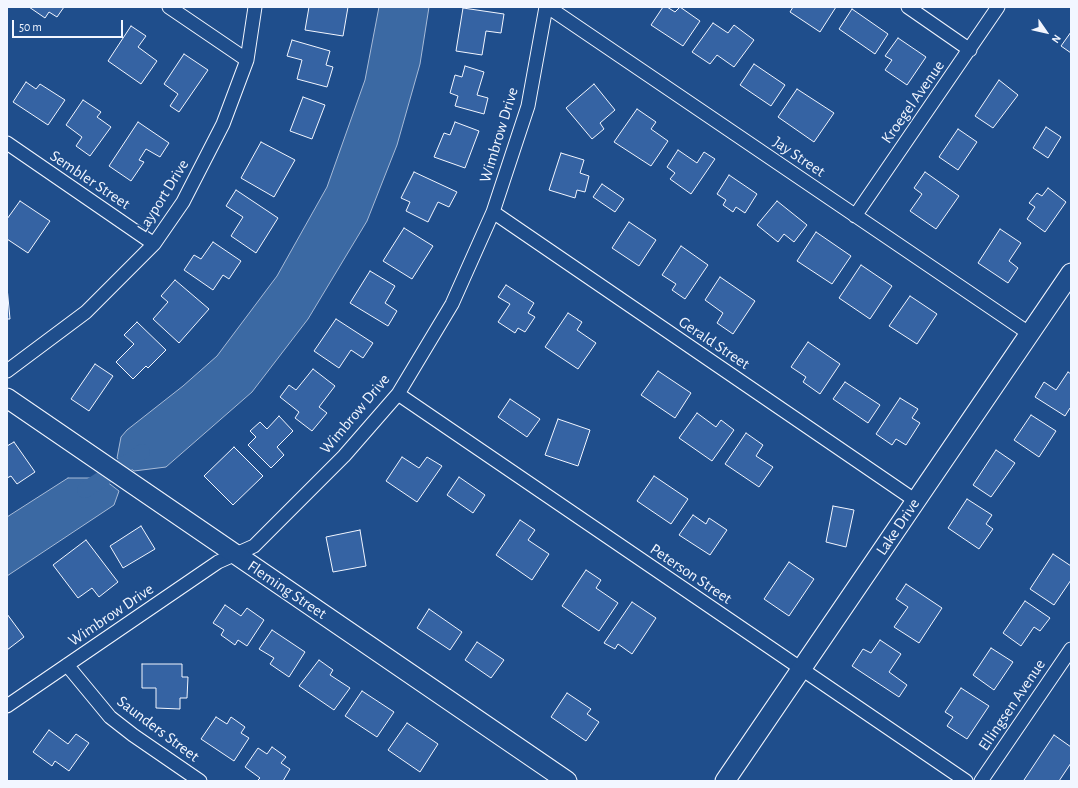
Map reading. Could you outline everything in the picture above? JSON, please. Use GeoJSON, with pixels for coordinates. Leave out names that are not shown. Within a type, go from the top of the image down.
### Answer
{"type":"FeatureCollection","features":[{"type":"Feature","properties":{"kind":"street"},"geometry":{"type":"LineString","coordinates":[[170,7],[247,60]]}},
{"type":"Feature","properties":{"kind":"street","name":"Layport Drive"},"geometry":{"type":"LineString","coordinates":[[7,371],[86,312],[154,244],[183,202],[223,124],[247,60],[255,7]]}},
{"type":"Feature","properties":{"kind":"street","name":"Wimbrow Drive"},"geometry":{"type":"LineString","coordinates":[[7,706],[218,562],[254,546],[344,456],[398,394],[452,304],[493,212],[528,106],[547,7]]}},
{"type":"Feature","properties":{"kind":"street","name":"Jay Street"},"geometry":{"type":"LineString","coordinates":[[547,7],[1030,334]]}},
{"type":"Feature","properties":{"kind":"street"},"geometry":{"type":"LineString","coordinates":[[908,7],[970,50]]}},
{"type":"Feature","properties":{"kind":"street","name":"Kroegel Avenue"},"geometry":{"type":"LineString","coordinates":[[855,216],[998,7]]}},
{"type":"Feature","properties":{"kind":"street","name":"Sembler Street"},"geometry":{"type":"LineString","coordinates":[[7,143],[154,244]]}},
{"type":"Feature","properties":{"kind":"street","name":"Gerald Street"},"geometry":{"type":"LineString","coordinates":[[493,212],[916,501]]}},
{"type":"Feature","properties":{"kind":"street","name":"Lake Drive"},"geometry":{"type":"LineString","coordinates":[[725,781],[1071,274]]}},
{"type":"Feature","properties":{"kind":"street","name":"Peterson Street"},"geometry":{"type":"LineString","coordinates":[[398,394],[966,781]]}},
{"type":"Feature","properties":{"kind":"street","name":"Fleming Street"},"geometry":{"type":"LineString","coordinates":[[7,398],[567,781]]}},
{"type":"Feature","properties":{"kind":"street","name":"Ellingsen Avenue"},"geometry":{"type":"LineString","coordinates":[[981,781],[1071,649]]}},
{"type":"Feature","properties":{"kind":"street","name":"Saunders Street"},"geometry":{"type":"LineString","coordinates":[[66,665],[110,717],[133,736],[200,781]]}},
{"type":"Feature","properties":{"kind":"water"},"geometry":{"type":"Polygon","coordinates":[[[379,7],[429,7],[420,64],[397,145],[367,221],[308,319],[252,392],[166,467],[134,471],[117,458],[121,437],[127,430],[183,386],[217,356],[277,276],[327,187],[365,80],[379,7]]]}},
{"type":"Feature","properties":{"kind":"water"},"geometry":{"type":"Polygon","coordinates":[[[68,478],[102,478],[119,491],[114,505],[7,576],[7,517],[68,478]]]}},
{"type":"Feature","properties":{"kind":"building"},"geometry":{"type":"Polygon","coordinates":[[[29,7],[64,7],[57,17],[49,12],[45,18],[29,7]]]}},
{"type":"Feature","properties":{"kind":"building"},"geometry":{"type":"Polygon","coordinates":[[[309,7],[348,7],[343,36],[305,30],[309,7]]]}},
{"type":"Feature","properties":{"kind":"building"},"geometry":{"type":"Polygon","coordinates":[[[663,7],[667,7],[675,12],[680,7],[700,21],[683,46],[651,25],[663,7]]]}},
{"type":"Feature","properties":{"kind":"building"},"geometry":{"type":"Polygon","coordinates":[[[793,7],[836,7],[820,32],[790,12],[793,7]]]}},
{"type":"Feature","properties":{"kind":"building"},"geometry":{"type":"Polygon","coordinates":[[[463,8],[504,14],[501,33],[486,31],[482,55],[456,51],[463,8]]]}},
{"type":"Feature","properties":{"kind":"building"},"geometry":{"type":"Polygon","coordinates":[[[852,9],[888,34],[875,54],[839,29],[852,9]]]}},
{"type":"Feature","properties":{"kind":"building"},"geometry":{"type":"Polygon","coordinates":[[[713,23],[728,33],[734,25],[754,40],[734,67],[717,55],[710,64],[692,52],[713,23]]]}},
{"type":"Feature","properties":{"kind":"building"},"geometry":{"type":"Polygon","coordinates":[[[131,26],[146,36],[138,47],[157,61],[141,84],[108,61],[131,26]]]}},
{"type":"Feature","properties":{"kind":"building"},"geometry":{"type":"Polygon","coordinates":[[[1071,32],[1071,53],[1061,46],[1071,32]]]}},
{"type":"Feature","properties":{"kind":"building"},"geometry":{"type":"Polygon","coordinates":[[[898,38],[926,57],[907,85],[885,70],[892,60],[885,56],[898,38]]]}},
{"type":"Feature","properties":{"kind":"building"},"geometry":{"type":"Polygon","coordinates":[[[292,40],[330,51],[326,65],[333,67],[327,87],[297,79],[302,60],[287,56],[292,40]]]}},
{"type":"Feature","properties":{"kind":"building"},"geometry":{"type":"Polygon","coordinates":[[[184,54],[208,70],[179,112],[170,106],[178,94],[164,84],[184,54]]]}},
{"type":"Feature","properties":{"kind":"building"},"geometry":{"type":"Polygon","coordinates":[[[754,64],[785,85],[771,106],[740,85],[754,64]]]}},
{"type":"Feature","properties":{"kind":"building"},"geometry":{"type":"Polygon","coordinates":[[[465,66],[484,72],[477,95],[488,98],[484,114],[455,106],[458,96],[450,93],[455,75],[462,77],[465,66]]]}},
{"type":"Feature","properties":{"kind":"building"},"geometry":{"type":"Polygon","coordinates":[[[999,80],[1018,95],[993,128],[975,116],[999,80]]]}},
{"type":"Feature","properties":{"kind":"building"},"geometry":{"type":"Polygon","coordinates":[[[26,82],[36,89],[40,84],[65,100],[48,125],[13,102],[26,82]]]}},
{"type":"Feature","properties":{"kind":"building"},"geometry":{"type":"Polygon","coordinates":[[[594,84],[615,110],[600,123],[604,129],[592,139],[566,108],[594,84]]]}},
{"type":"Feature","properties":{"kind":"building"},"geometry":{"type":"Polygon","coordinates":[[[797,89],[834,113],[814,142],[778,117],[797,89]]]}},
{"type":"Feature","properties":{"kind":"building"},"geometry":{"type":"Polygon","coordinates":[[[303,97],[325,105],[312,139],[290,131],[303,97]]]}},
{"type":"Feature","properties":{"kind":"building"},"geometry":{"type":"Polygon","coordinates":[[[83,100],[101,112],[97,117],[111,127],[90,156],[76,146],[82,137],[66,125],[83,100]]]}},
{"type":"Feature","properties":{"kind":"building"},"geometry":{"type":"Polygon","coordinates":[[[637,109],[656,122],[651,129],[668,141],[651,166],[614,142],[637,109]]]}},
{"type":"Feature","properties":{"kind":"building"},"geometry":{"type":"Polygon","coordinates":[[[138,122],[169,143],[160,157],[146,149],[139,160],[144,162],[131,181],[109,166],[138,122]]]}},
{"type":"Feature","properties":{"kind":"building"},"geometry":{"type":"Polygon","coordinates":[[[455,122],[479,131],[465,168],[434,157],[444,133],[450,135],[455,122]]]}},
{"type":"Feature","properties":{"kind":"building"},"geometry":{"type":"Polygon","coordinates":[[[1046,127],[1061,137],[1048,158],[1033,148],[1046,127]]]}},
{"type":"Feature","properties":{"kind":"building"},"geometry":{"type":"Polygon","coordinates":[[[958,129],[977,142],[958,170],[939,157],[958,129]]]}},
{"type":"Feature","properties":{"kind":"building"},"geometry":{"type":"Polygon","coordinates":[[[261,142],[295,160],[274,197],[241,178],[261,142]]]}},
{"type":"Feature","properties":{"kind":"building"},"geometry":{"type":"Polygon","coordinates":[[[678,150],[697,163],[704,152],[715,159],[691,194],[670,179],[675,173],[667,167],[678,150]]]}},
{"type":"Feature","properties":{"kind":"building"},"geometry":{"type":"Polygon","coordinates":[[[561,153],[584,160],[580,173],[589,176],[585,192],[577,190],[575,198],[549,190],[561,153]]]}},
{"type":"Feature","properties":{"kind":"building"},"geometry":{"type":"Polygon","coordinates":[[[414,172],[457,192],[449,207],[438,202],[428,222],[406,211],[410,202],[401,198],[414,172]]]}},
{"type":"Feature","properties":{"kind":"building"},"geometry":{"type":"Polygon","coordinates":[[[925,172],[959,196],[936,229],[910,211],[922,194],[914,188],[925,172]]]}},
{"type":"Feature","properties":{"kind":"building"},"geometry":{"type":"Polygon","coordinates":[[[729,175],[757,194],[745,213],[736,207],[733,212],[723,205],[726,200],[717,194],[729,175]]]}},
{"type":"Feature","properties":{"kind":"building"},"geometry":{"type":"Polygon","coordinates":[[[602,184],[624,199],[615,212],[593,197],[602,184]]]}},
{"type":"Feature","properties":{"kind":"building"},"geometry":{"type":"Polygon","coordinates":[[[1048,188],[1066,202],[1045,232],[1027,219],[1035,207],[1029,203],[1037,193],[1042,196],[1048,188]]]}},
{"type":"Feature","properties":{"kind":"building"},"geometry":{"type":"Polygon","coordinates":[[[236,190],[278,218],[256,253],[231,236],[243,217],[226,206],[236,190]]]}},
{"type":"Feature","properties":{"kind":"building"},"geometry":{"type":"Polygon","coordinates":[[[20,201],[50,221],[28,253],[7,239],[7,219],[20,201]]]}},
{"type":"Feature","properties":{"kind":"building"},"geometry":{"type":"Polygon","coordinates":[[[777,201],[807,225],[794,242],[784,234],[778,242],[757,225],[777,201]]]}},
{"type":"Feature","properties":{"kind":"building"},"geometry":{"type":"Polygon","coordinates":[[[629,222],[656,240],[639,266],[612,248],[629,222]]]}},
{"type":"Feature","properties":{"kind":"building"},"geometry":{"type":"Polygon","coordinates":[[[404,228],[433,246],[412,279],[383,261],[404,228]]]}},
{"type":"Feature","properties":{"kind":"building"},"geometry":{"type":"Polygon","coordinates":[[[1000,229],[1021,243],[1009,261],[1018,268],[1008,283],[978,263],[1000,229]]]}},
{"type":"Feature","properties":{"kind":"building"},"geometry":{"type":"Polygon","coordinates":[[[816,232],[851,256],[832,284],[797,261],[816,232]]]}},
{"type":"Feature","properties":{"kind":"building"},"geometry":{"type":"Polygon","coordinates":[[[213,242],[241,261],[229,279],[223,275],[213,290],[184,270],[194,255],[201,259],[213,242]]]}},
{"type":"Feature","properties":{"kind":"building"},"geometry":{"type":"Polygon","coordinates":[[[681,246],[708,265],[685,299],[672,290],[676,284],[662,275],[681,246]]]}},
{"type":"Feature","properties":{"kind":"building"},"geometry":{"type":"Polygon","coordinates":[[[861,265],[892,286],[870,319],[839,298],[861,265]]]}},
{"type":"Feature","properties":{"kind":"building"},"geometry":{"type":"Polygon","coordinates":[[[370,271],[395,286],[385,303],[397,311],[388,326],[350,303],[370,271]]]}},
{"type":"Feature","properties":{"kind":"building"},"geometry":{"type":"Polygon","coordinates":[[[720,277],[755,301],[733,334],[717,323],[723,313],[705,300],[720,277]]]}},
{"type":"Feature","properties":{"kind":"building"},"geometry":{"type":"Polygon","coordinates":[[[175,280],[209,309],[179,343],[153,319],[168,302],[161,296],[175,280]]]}},
{"type":"Feature","properties":{"kind":"building"},"geometry":{"type":"Polygon","coordinates":[[[506,285],[534,303],[528,313],[535,317],[525,332],[518,328],[515,333],[498,322],[510,304],[498,297],[506,285]]]}},
{"type":"Feature","properties":{"kind":"building"},"geometry":{"type":"Polygon","coordinates":[[[7,287],[10,319],[7,319],[7,287]]]}},
{"type":"Feature","properties":{"kind":"building"},"geometry":{"type":"Polygon","coordinates":[[[910,296],[937,314],[917,344],[889,326],[910,296]]]}},
{"type":"Feature","properties":{"kind":"building"},"geometry":{"type":"Polygon","coordinates":[[[568,313],[582,322],[577,330],[596,343],[578,369],[545,347],[568,313]]]}},
{"type":"Feature","properties":{"kind":"building"},"geometry":{"type":"Polygon","coordinates":[[[336,319],[373,343],[363,358],[351,350],[339,368],[314,351],[336,319]]]}},
{"type":"Feature","properties":{"kind":"building"},"geometry":{"type":"Polygon","coordinates":[[[137,322],[166,350],[148,368],[146,366],[133,379],[116,362],[134,344],[124,335],[137,322]]]}},
{"type":"Feature","properties":{"kind":"building"},"geometry":{"type":"Polygon","coordinates":[[[808,342],[840,364],[820,394],[803,382],[806,377],[791,367],[808,342]]]}},
{"type":"Feature","properties":{"kind":"building"},"geometry":{"type":"Polygon","coordinates":[[[95,364],[113,376],[89,411],[71,399],[95,364]]]}},
{"type":"Feature","properties":{"kind":"building"},"geometry":{"type":"Polygon","coordinates":[[[313,369],[335,386],[319,407],[327,413],[312,431],[295,418],[299,412],[280,397],[289,385],[296,390],[313,369]]]}},
{"type":"Feature","properties":{"kind":"building"},"geometry":{"type":"Polygon","coordinates":[[[658,371],[691,393],[675,418],[641,395],[658,371]]]}},
{"type":"Feature","properties":{"kind":"building"},"geometry":{"type":"Polygon","coordinates":[[[1068,372],[1071,374],[1071,408],[1065,416],[1035,397],[1044,382],[1056,390],[1068,372]]]}},
{"type":"Feature","properties":{"kind":"building"},"geometry":{"type":"Polygon","coordinates":[[[845,382],[880,405],[868,423],[833,399],[845,382]]]}},
{"type":"Feature","properties":{"kind":"building"},"geometry":{"type":"Polygon","coordinates":[[[900,398],[918,409],[912,418],[920,423],[906,445],[896,439],[892,445],[876,434],[900,398]]]}},
{"type":"Feature","properties":{"kind":"building"},"geometry":{"type":"Polygon","coordinates":[[[510,399],[540,419],[527,437],[498,417],[510,399]]]}},
{"type":"Feature","properties":{"kind":"building"},"geometry":{"type":"Polygon","coordinates":[[[697,413],[716,427],[721,420],[734,430],[712,461],[679,438],[697,413]]]}},
{"type":"Feature","properties":{"kind":"building"},"geometry":{"type":"Polygon","coordinates":[[[1031,415],[1056,431],[1039,457],[1014,440],[1031,415]]]}},
{"type":"Feature","properties":{"kind":"building"},"geometry":{"type":"Polygon","coordinates":[[[279,416],[293,431],[277,447],[284,455],[271,468],[248,445],[256,437],[250,431],[260,422],[267,429],[279,416]]]}},
{"type":"Feature","properties":{"kind":"building"},"geometry":{"type":"Polygon","coordinates":[[[558,419],[590,430],[578,466],[545,455],[558,419]]]}},
{"type":"Feature","properties":{"kind":"building"},"geometry":{"type":"Polygon","coordinates":[[[746,433],[763,445],[756,456],[773,467],[759,487],[725,464],[746,433]]]}},
{"type":"Feature","properties":{"kind":"building"},"geometry":{"type":"Polygon","coordinates":[[[14,442],[35,472],[17,484],[11,476],[7,478],[7,446],[14,442]]]}},
{"type":"Feature","properties":{"kind":"building"},"geometry":{"type":"Polygon","coordinates":[[[234,447],[263,476],[233,505],[204,476],[234,447]]]}},
{"type":"Feature","properties":{"kind":"building"},"geometry":{"type":"Polygon","coordinates":[[[996,450],[1015,463],[991,497],[973,485],[996,450]]]}},
{"type":"Feature","properties":{"kind":"building"},"geometry":{"type":"Polygon","coordinates":[[[402,457],[419,468],[427,457],[442,466],[417,502],[386,481],[402,457]]]}},
{"type":"Feature","properties":{"kind":"building"},"geometry":{"type":"Polygon","coordinates":[[[654,476],[688,499],[671,524],[637,501],[654,476]]]}},
{"type":"Feature","properties":{"kind":"building"},"geometry":{"type":"Polygon","coordinates":[[[459,477],[485,495],[473,513],[447,495],[459,477]]]}},
{"type":"Feature","properties":{"kind":"building"},"geometry":{"type":"Polygon","coordinates":[[[967,499],[992,515],[986,524],[993,529],[979,549],[948,528],[967,499]]]}},
{"type":"Feature","properties":{"kind":"building"},"geometry":{"type":"Polygon","coordinates":[[[833,506],[854,510],[846,547],[826,542],[833,506]]]}},
{"type":"Feature","properties":{"kind":"building"},"geometry":{"type":"Polygon","coordinates":[[[693,515],[706,524],[709,518],[727,530],[710,555],[679,535],[693,515]]]}},
{"type":"Feature","properties":{"kind":"building"},"geometry":{"type":"Polygon","coordinates":[[[520,520],[535,530],[528,540],[549,554],[532,580],[496,555],[520,520]]]}},
{"type":"Feature","properties":{"kind":"building"},"geometry":{"type":"Polygon","coordinates":[[[141,526],[155,549],[123,568],[110,546],[141,526]]]}},
{"type":"Feature","properties":{"kind":"building"},"geometry":{"type":"Polygon","coordinates":[[[360,530],[366,566],[333,572],[326,537],[360,530]]]}},
{"type":"Feature","properties":{"kind":"building"},"geometry":{"type":"Polygon","coordinates":[[[86,540],[118,582],[99,597],[92,588],[78,598],[53,565],[86,540]]]}},
{"type":"Feature","properties":{"kind":"building"},"geometry":{"type":"Polygon","coordinates":[[[1053,554],[1071,566],[1071,580],[1054,605],[1030,589],[1053,554]]]}},
{"type":"Feature","properties":{"kind":"building"},"geometry":{"type":"Polygon","coordinates":[[[789,562],[814,579],[789,616],[764,599],[789,562]]]}},
{"type":"Feature","properties":{"kind":"building"},"geometry":{"type":"Polygon","coordinates":[[[586,570],[601,580],[596,588],[618,603],[599,631],[562,606],[586,570]]]}},
{"type":"Feature","properties":{"kind":"building"},"geometry":{"type":"Polygon","coordinates":[[[906,584],[942,608],[919,643],[894,627],[908,607],[896,599],[906,584]]]}},
{"type":"Feature","properties":{"kind":"building"},"geometry":{"type":"Polygon","coordinates":[[[1025,601],[1050,618],[1040,631],[1034,627],[1021,646],[1003,633],[1025,601]]]}},
{"type":"Feature","properties":{"kind":"building"},"geometry":{"type":"Polygon","coordinates":[[[632,602],[656,618],[632,654],[618,644],[615,649],[604,643],[632,602]]]}},
{"type":"Feature","properties":{"kind":"building"},"geometry":{"type":"Polygon","coordinates":[[[225,605],[241,616],[247,608],[264,620],[247,646],[238,640],[235,645],[221,635],[224,630],[213,623],[225,605]]]}},
{"type":"Feature","properties":{"kind":"building"},"geometry":{"type":"Polygon","coordinates":[[[429,609],[462,632],[450,650],[417,628],[429,609]]]}},
{"type":"Feature","properties":{"kind":"building"},"geometry":{"type":"Polygon","coordinates":[[[7,614],[24,637],[7,650],[7,614]]]}},
{"type":"Feature","properties":{"kind":"building"},"geometry":{"type":"Polygon","coordinates":[[[272,630],[305,652],[289,677],[270,664],[274,658],[259,649],[272,630]]]}},
{"type":"Feature","properties":{"kind":"building"},"geometry":{"type":"Polygon","coordinates":[[[880,640],[901,654],[889,672],[907,685],[899,697],[852,666],[863,649],[871,653],[880,640]]]}},
{"type":"Feature","properties":{"kind":"building"},"geometry":{"type":"Polygon","coordinates":[[[477,642],[504,660],[491,678],[465,660],[477,642]]]}},
{"type":"Feature","properties":{"kind":"building"},"geometry":{"type":"Polygon","coordinates":[[[991,648],[1013,662],[994,690],[973,675],[991,648]]]}},
{"type":"Feature","properties":{"kind":"building"},"geometry":{"type":"Polygon","coordinates":[[[319,660],[333,670],[330,675],[350,688],[334,710],[299,686],[319,660]]]}},
{"type":"Feature","properties":{"kind":"building"},"geometry":{"type":"Polygon","coordinates":[[[142,664],[182,664],[182,677],[188,677],[187,698],[180,698],[180,709],[156,708],[156,688],[142,688],[142,664]]]}},
{"type":"Feature","properties":{"kind":"building"},"geometry":{"type":"Polygon","coordinates":[[[961,688],[989,706],[967,739],[947,726],[953,717],[945,712],[961,688]]]}},
{"type":"Feature","properties":{"kind":"building"},"geometry":{"type":"Polygon","coordinates":[[[362,691],[394,712],[377,737],[345,716],[362,691]]]}},
{"type":"Feature","properties":{"kind":"building"},"geometry":{"type":"Polygon","coordinates":[[[567,693],[591,709],[587,714],[599,722],[586,741],[551,717],[567,693]]]}},
{"type":"Feature","properties":{"kind":"building"},"geometry":{"type":"Polygon","coordinates":[[[216,717],[227,724],[231,717],[245,727],[241,733],[249,738],[234,761],[201,739],[216,717]]]}},
{"type":"Feature","properties":{"kind":"building"},"geometry":{"type":"Polygon","coordinates":[[[407,723],[438,744],[420,772],[388,750],[407,723]]]}},
{"type":"Feature","properties":{"kind":"building"},"geometry":{"type":"Polygon","coordinates":[[[49,730],[68,744],[76,734],[89,743],[69,771],[55,761],[52,766],[33,752],[49,730]]]}},
{"type":"Feature","properties":{"kind":"building"},"geometry":{"type":"Polygon","coordinates":[[[1054,735],[1071,747],[1071,763],[1059,781],[1024,780],[1054,735]]]}},
{"type":"Feature","properties":{"kind":"building"},"geometry":{"type":"Polygon","coordinates":[[[272,747],[286,757],[281,763],[290,769],[283,781],[257,781],[260,778],[245,767],[258,748],[267,754],[272,747]]]}},
{"type":"Feature","properties":{"kind":"waterway"},"geometry":{"type":"LineString","coordinates":[[85,490],[142,452]]}}]}
